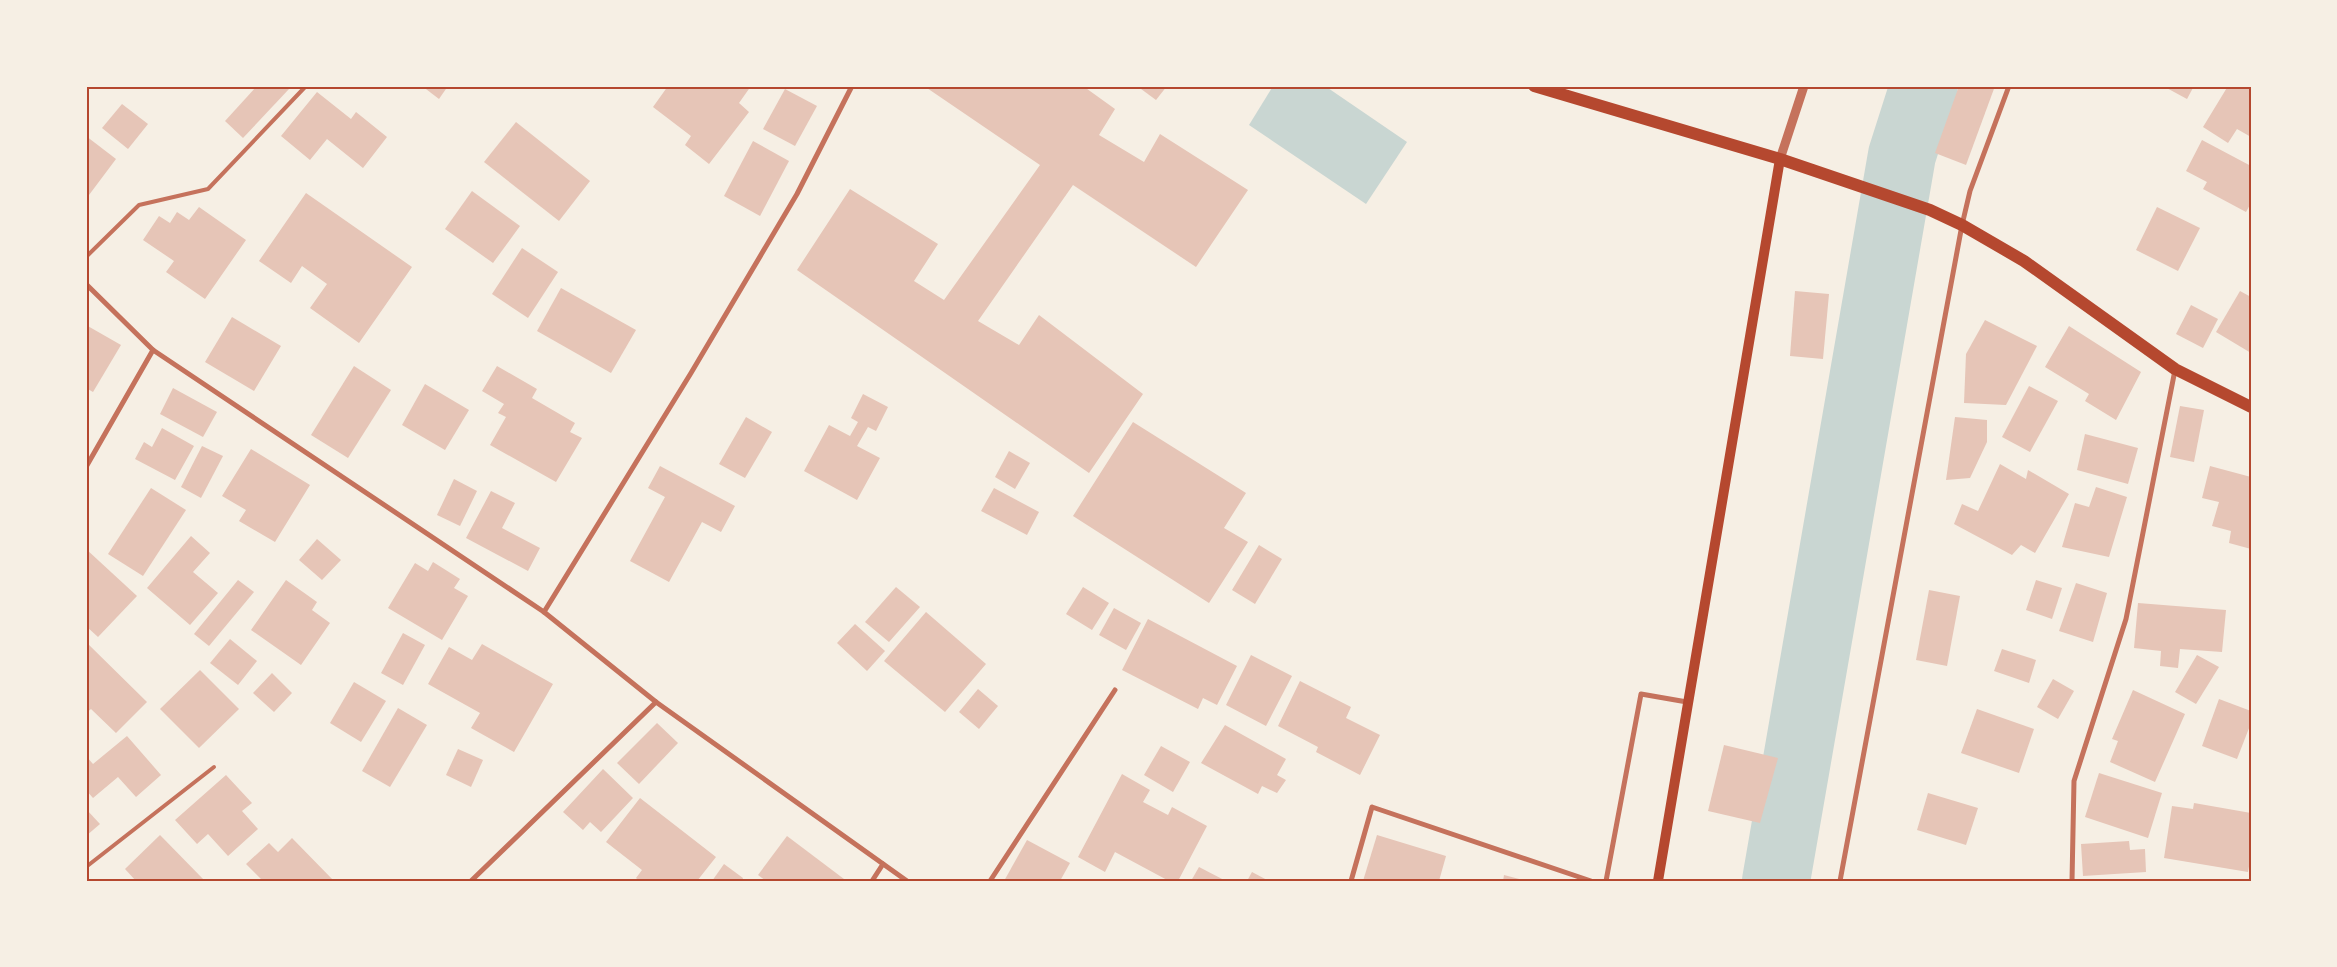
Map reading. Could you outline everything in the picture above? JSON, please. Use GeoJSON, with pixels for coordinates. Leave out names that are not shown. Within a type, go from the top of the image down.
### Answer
{"type":"FeatureCollection","features":[{"type":"Feature","properties":{"kind":"main road"},"geometry":{"type":"LineString","coordinates":[[1534,86],[1780,159],[1930,210],[1962,225],[2024,261],[2175,369],[2251,407]]}},
{"type":"Feature","properties":{"kind":"main road"},"geometry":{"type":"LineString","coordinates":[[1658,881],[1780,159]]}},
{"type":"Feature","properties":{"kind":"street"},"geometry":{"type":"LineString","coordinates":[[544,612],[691,373],[797,194],[852,86]]}},
{"type":"Feature","properties":{"kind":"street"},"geometry":{"type":"LineString","coordinates":[[1780,159],[1804,86]]}},
{"type":"Feature","properties":{"kind":"street"},"geometry":{"type":"LineString","coordinates":[[1840,881],[1962,225],[1970,191],[2009,86]]}},
{"type":"Feature","properties":{"kind":"street"},"geometry":{"type":"LineString","coordinates":[[86,284],[153,350],[544,612],[656,702],[907,881]]}},
{"type":"Feature","properties":{"kind":"street"},"geometry":{"type":"LineString","coordinates":[[86,467],[153,350]]}},
{"type":"Feature","properties":{"kind":"street"},"geometry":{"type":"LineString","coordinates":[[2072,881],[2074,781],[2126,619],[2175,369]]}},
{"type":"Feature","properties":{"kind":"street"},"geometry":{"type":"LineString","coordinates":[[990,881],[1115,690]]}},
{"type":"Feature","properties":{"kind":"street"},"geometry":{"type":"LineString","coordinates":[[1606,881],[1641,694],[1687,702]]}},
{"type":"Feature","properties":{"kind":"street"},"geometry":{"type":"LineString","coordinates":[[471,881],[656,702]]}},
{"type":"Feature","properties":{"kind":"street"},"geometry":{"type":"LineString","coordinates":[[1351,881],[1372,807],[1592,881]]}},
{"type":"Feature","properties":{"kind":"street"},"geometry":{"type":"LineString","coordinates":[[872,881],[883,864]]}},
{"type":"Feature","properties":{"kind":"lane"},"geometry":{"type":"LineString","coordinates":[[86,257],[138,205],[208,189],[306,86]]}},
{"type":"Feature","properties":{"kind":"lane"},"geometry":{"type":"LineString","coordinates":[[86,867],[214,766]]}},
{"type":"Feature","properties":{"kind":"shaded area"},"geometry":{"type":"Polygon","coordinates":[[[1273,86],[1325,86],[1407,142],[1366,204],[1249,125],[1273,86]]]}},
{"type":"Feature","properties":{"kind":"building"},"geometry":{"type":"Polygon","coordinates":[[[257,86],[286,86],[289,89],[243,138],[225,121],[257,86]]]}},
{"type":"Feature","properties":{"kind":"building"},"geometry":{"type":"Polygon","coordinates":[[[422,86],[448,86],[439,99],[422,86]]]}},
{"type":"Feature","properties":{"kind":"building"},"geometry":{"type":"Polygon","coordinates":[[[668,86],[751,86],[739,103],[749,112],[709,164],[685,145],[691,136],[653,107],[668,86]]]}},
{"type":"Feature","properties":{"kind":"building"},"geometry":{"type":"Polygon","coordinates":[[[924,86],[1083,86],[1115,109],[1099,135],[1144,162],[1160,134],[1248,190],[1196,267],[1073,185],[978,321],[1019,345],[1039,315],[1143,394],[1089,473],[797,270],[850,189],[938,244],[914,281],[944,300],[1040,165],[924,86]]]}},
{"type":"Feature","properties":{"kind":"building"},"geometry":{"type":"Polygon","coordinates":[[[1137,86],[1167,86],[1156,100],[1137,86]]]}},
{"type":"Feature","properties":{"kind":"building"},"geometry":{"type":"Polygon","coordinates":[[[1959,86],[1995,86],[1966,165],[1935,153],[1959,86]]]}},
{"type":"Feature","properties":{"kind":"building"},"geometry":{"type":"Polygon","coordinates":[[[2163,86],[2194,86],[2187,99],[2163,86]]]}},
{"type":"Feature","properties":{"kind":"building"},"geometry":{"type":"Polygon","coordinates":[[[2228,86],[2251,86],[2251,137],[2237,129],[2228,143],[2203,127],[2228,86]]]}},
{"type":"Feature","properties":{"kind":"building"},"geometry":{"type":"Polygon","coordinates":[[[785,89],[817,106],[795,146],[763,129],[785,89]]]}},
{"type":"Feature","properties":{"kind":"building"},"geometry":{"type":"Polygon","coordinates":[[[317,92],[351,119],[356,112],[387,137],[363,168],[327,139],[310,160],[281,136],[317,92]]]}},
{"type":"Feature","properties":{"kind":"building"},"geometry":{"type":"Polygon","coordinates":[[[122,104],[148,124],[128,149],[102,128],[122,104]]]}},
{"type":"Feature","properties":{"kind":"building"},"geometry":{"type":"Polygon","coordinates":[[[516,122],[590,181],[559,221],[484,162],[516,122]]]}},
{"type":"Feature","properties":{"kind":"building"},"geometry":{"type":"Polygon","coordinates":[[[86,136],[116,159],[86,199],[86,136]]]}},
{"type":"Feature","properties":{"kind":"building"},"geometry":{"type":"Polygon","coordinates":[[[2202,140],[2251,166],[2251,203],[2246,212],[2203,189],[2207,182],[2186,171],[2202,140]]]}},
{"type":"Feature","properties":{"kind":"building"},"geometry":{"type":"Polygon","coordinates":[[[753,141],[789,161],[760,216],[724,196],[753,141]]]}},
{"type":"Feature","properties":{"kind":"building"},"geometry":{"type":"Polygon","coordinates":[[[472,191],[520,226],[493,263],[445,229],[472,191]]]}},
{"type":"Feature","properties":{"kind":"building"},"geometry":{"type":"Polygon","coordinates":[[[306,193],[412,267],[359,343],[310,308],[327,284],[302,266],[291,283],[259,261],[306,193]]]}},
{"type":"Feature","properties":{"kind":"building"},"geometry":{"type":"Polygon","coordinates":[[[199,207],[246,240],[205,299],[166,272],[174,261],[143,240],[159,216],[170,223],[177,212],[189,220],[199,207]]]}},
{"type":"Feature","properties":{"kind":"building"},"geometry":{"type":"Polygon","coordinates":[[[2157,207],[2200,228],[2178,271],[2136,250],[2157,207]]]}},
{"type":"Feature","properties":{"kind":"building"},"geometry":{"type":"Polygon","coordinates":[[[522,248],[558,272],[528,318],[492,294],[522,248]]]}},
{"type":"Feature","properties":{"kind":"building"},"geometry":{"type":"Polygon","coordinates":[[[561,288],[636,330],[611,373],[537,331],[561,288]]]}},
{"type":"Feature","properties":{"kind":"building"},"geometry":{"type":"Polygon","coordinates":[[[1795,291],[1829,294],[1823,359],[1790,356],[1795,291]]]}},
{"type":"Feature","properties":{"kind":"building"},"geometry":{"type":"Polygon","coordinates":[[[2240,291],[2251,297],[2251,353],[2216,332],[2240,291]]]}},
{"type":"Feature","properties":{"kind":"building"},"geometry":{"type":"Polygon","coordinates":[[[2191,305],[2218,319],[2203,348],[2176,334],[2191,305]]]}},
{"type":"Feature","properties":{"kind":"building"},"geometry":{"type":"Polygon","coordinates":[[[232,317],[281,346],[254,391],[205,362],[232,317]]]}},
{"type":"Feature","properties":{"kind":"building"},"geometry":{"type":"Polygon","coordinates":[[[1985,320],[2037,346],[2006,405],[1964,403],[1966,354],[1985,320]]]}},
{"type":"Feature","properties":{"kind":"building"},"geometry":{"type":"Polygon","coordinates":[[[86,325],[121,345],[93,392],[86,388],[86,325]]]}},
{"type":"Feature","properties":{"kind":"building"},"geometry":{"type":"Polygon","coordinates":[[[2069,326],[2141,372],[2116,420],[2085,401],[2089,394],[2045,367],[2069,326]]]}},
{"type":"Feature","properties":{"kind":"building"},"geometry":{"type":"Polygon","coordinates":[[[354,366],[391,390],[348,458],[311,435],[354,366]]]}},
{"type":"Feature","properties":{"kind":"building"},"geometry":{"type":"Polygon","coordinates":[[[497,366],[537,389],[532,398],[575,423],[570,432],[582,438],[556,482],[490,445],[506,417],[498,413],[504,404],[482,391],[497,366]]]}},
{"type":"Feature","properties":{"kind":"building"},"geometry":{"type":"Polygon","coordinates":[[[425,384],[469,410],[445,450],[402,425],[425,384]]]}},
{"type":"Feature","properties":{"kind":"building"},"geometry":{"type":"Polygon","coordinates":[[[2029,386],[2058,401],[2030,452],[2002,437],[2029,386]]]}},
{"type":"Feature","properties":{"kind":"building"},"geometry":{"type":"Polygon","coordinates":[[[173,388],[217,412],[203,437],[160,414],[173,388]]]}},
{"type":"Feature","properties":{"kind":"building"},"geometry":{"type":"Polygon","coordinates":[[[863,394],[888,407],[876,431],[868,427],[857,446],[880,458],[857,500],[804,471],[829,425],[850,436],[858,422],[851,418],[863,394]]]}},
{"type":"Feature","properties":{"kind":"building"},"geometry":{"type":"Polygon","coordinates":[[[2180,406],[2204,410],[2194,462],[2170,457],[2180,406]]]}},
{"type":"Feature","properties":{"kind":"building"},"geometry":{"type":"Polygon","coordinates":[[[746,417],[772,432],[745,478],[719,464],[746,417]]]}},
{"type":"Feature","properties":{"kind":"building"},"geometry":{"type":"Polygon","coordinates":[[[1955,417],[1987,420],[1987,442],[1970,478],[1946,480],[1955,417]]]}},
{"type":"Feature","properties":{"kind":"building"},"geometry":{"type":"Polygon","coordinates":[[[1133,422],[1246,493],[1224,528],[1248,542],[1209,603],[1073,516],[1133,422]]]}},
{"type":"Feature","properties":{"kind":"building"},"geometry":{"type":"Polygon","coordinates":[[[162,428],[194,446],[175,480],[135,459],[144,442],[152,447],[162,428]]]}},
{"type":"Feature","properties":{"kind":"building"},"geometry":{"type":"Polygon","coordinates":[[[2085,434],[2138,448],[2128,484],[2077,470],[2085,434]]]}},
{"type":"Feature","properties":{"kind":"building"},"geometry":{"type":"Polygon","coordinates":[[[202,446],[223,456],[201,498],[181,487],[202,446]]]}},
{"type":"Feature","properties":{"kind":"building"},"geometry":{"type":"Polygon","coordinates":[[[251,449],[310,485],[275,542],[239,521],[246,510],[222,496],[251,449]]]}},
{"type":"Feature","properties":{"kind":"building"},"geometry":{"type":"Polygon","coordinates":[[[1009,451],[1030,463],[1015,489],[995,477],[1009,451]]]}},
{"type":"Feature","properties":{"kind":"building"},"geometry":{"type":"Polygon","coordinates":[[[2000,464],[2026,479],[2028,470],[2069,494],[2035,553],[2021,545],[2012,555],[1954,524],[1962,504],[1978,511],[2000,464]]]}},
{"type":"Feature","properties":{"kind":"building"},"geometry":{"type":"Polygon","coordinates":[[[660,466],[735,506],[721,532],[702,522],[669,582],[630,561],[665,497],[648,488],[660,466]]]}},
{"type":"Feature","properties":{"kind":"building"},"geometry":{"type":"Polygon","coordinates":[[[2210,466],[2251,477],[2251,549],[2229,543],[2231,531],[2212,526],[2219,502],[2202,498],[2210,466]]]}},
{"type":"Feature","properties":{"kind":"building"},"geometry":{"type":"Polygon","coordinates":[[[454,479],[477,491],[460,526],[437,515],[454,479]]]}},
{"type":"Feature","properties":{"kind":"building"},"geometry":{"type":"Polygon","coordinates":[[[2096,487],[2127,497],[2109,557],[2062,547],[2075,503],[2089,507],[2096,487]]]}},
{"type":"Feature","properties":{"kind":"building"},"geometry":{"type":"Polygon","coordinates":[[[151,488],[186,510],[143,576],[108,554],[151,488]]]}},
{"type":"Feature","properties":{"kind":"building"},"geometry":{"type":"Polygon","coordinates":[[[994,488],[1039,512],[1027,535],[981,511],[994,488]]]}},
{"type":"Feature","properties":{"kind":"building"},"geometry":{"type":"Polygon","coordinates":[[[491,491],[515,503],[502,528],[540,548],[528,571],[466,538],[491,491]]]}},
{"type":"Feature","properties":{"kind":"building"},"geometry":{"type":"Polygon","coordinates":[[[191,536],[210,553],[193,572],[218,593],[190,625],[147,588],[191,536]]]}},
{"type":"Feature","properties":{"kind":"building"},"geometry":{"type":"Polygon","coordinates":[[[317,539],[341,560],[322,580],[299,560],[317,539]]]}},
{"type":"Feature","properties":{"kind":"building"},"geometry":{"type":"Polygon","coordinates":[[[1259,545],[1282,559],[1255,604],[1232,590],[1259,545]]]}},
{"type":"Feature","properties":{"kind":"building"},"geometry":{"type":"Polygon","coordinates":[[[86,549],[137,596],[98,637],[86,626],[86,549]]]}},
{"type":"Feature","properties":{"kind":"building"},"geometry":{"type":"Polygon","coordinates":[[[433,562],[460,579],[454,588],[468,596],[442,640],[388,608],[415,563],[428,571],[433,562]]]}},
{"type":"Feature","properties":{"kind":"building"},"geometry":{"type":"Polygon","coordinates":[[[238,580],[254,592],[209,646],[194,634],[238,580]]]}},
{"type":"Feature","properties":{"kind":"building"},"geometry":{"type":"Polygon","coordinates":[[[286,580],[317,602],[312,610],[330,623],[301,665],[251,630],[286,580]]]}},
{"type":"Feature","properties":{"kind":"building"},"geometry":{"type":"Polygon","coordinates":[[[2036,580],[2062,588],[2052,619],[2026,610],[2036,580]]]}},
{"type":"Feature","properties":{"kind":"building"},"geometry":{"type":"Polygon","coordinates":[[[2076,583],[2107,593],[2093,642],[2059,631],[2076,583]]]}},
{"type":"Feature","properties":{"kind":"building"},"geometry":{"type":"Polygon","coordinates":[[[896,587],[920,607],[889,642],[865,622],[896,587]]]}},
{"type":"Feature","properties":{"kind":"building"},"geometry":{"type":"Polygon","coordinates":[[[1083,587],[1109,603],[1092,630],[1066,614],[1083,587]]]}},
{"type":"Feature","properties":{"kind":"building"},"geometry":{"type":"Polygon","coordinates":[[[1929,590],[1960,596],[1947,666],[1916,660],[1929,590]]]}},
{"type":"Feature","properties":{"kind":"building"},"geometry":{"type":"Polygon","coordinates":[[[2138,603],[2226,610],[2222,652],[2180,649],[2178,668],[2160,666],[2161,651],[2134,648],[2138,603]]]}},
{"type":"Feature","properties":{"kind":"building"},"geometry":{"type":"Polygon","coordinates":[[[1114,608],[1141,623],[1126,650],[1099,635],[1114,608]]]}},
{"type":"Feature","properties":{"kind":"building"},"geometry":{"type":"Polygon","coordinates":[[[926,612],[986,664],[945,712],[884,661],[926,612]]]}},
{"type":"Feature","properties":{"kind":"building"},"geometry":{"type":"Polygon","coordinates":[[[1148,619],[1237,666],[1217,705],[1203,698],[1198,709],[1122,670],[1148,619]]]}},
{"type":"Feature","properties":{"kind":"building"},"geometry":{"type":"Polygon","coordinates":[[[855,624],[885,651],[867,671],[837,643],[855,624]]]}},
{"type":"Feature","properties":{"kind":"building"},"geometry":{"type":"Polygon","coordinates":[[[403,633],[425,645],[403,685],[381,673],[403,633]]]}},
{"type":"Feature","properties":{"kind":"building"},"geometry":{"type":"Polygon","coordinates":[[[230,639],[257,661],[238,685],[210,663],[230,639]]]}},
{"type":"Feature","properties":{"kind":"building"},"geometry":{"type":"Polygon","coordinates":[[[86,642],[147,702],[116,733],[91,709],[86,713],[86,642]]]}},
{"type":"Feature","properties":{"kind":"building"},"geometry":{"type":"Polygon","coordinates":[[[482,644],[553,684],[514,752],[471,728],[480,713],[428,684],[449,647],[472,660],[482,644]]]}},
{"type":"Feature","properties":{"kind":"building"},"geometry":{"type":"Polygon","coordinates":[[[2002,649],[2036,660],[2029,683],[1994,671],[2002,649]]]}},
{"type":"Feature","properties":{"kind":"building"},"geometry":{"type":"Polygon","coordinates":[[[1251,655],[1292,676],[1266,726],[1226,705],[1251,655]]]}},
{"type":"Feature","properties":{"kind":"building"},"geometry":{"type":"Polygon","coordinates":[[[2197,655],[2219,667],[2196,704],[2175,692],[2197,655]]]}},
{"type":"Feature","properties":{"kind":"building"},"geometry":{"type":"Polygon","coordinates":[[[200,670],[239,709],[199,748],[160,709],[200,670]]]}},
{"type":"Feature","properties":{"kind":"building"},"geometry":{"type":"Polygon","coordinates":[[[272,673],[292,693],[274,712],[253,693],[272,673]]]}},
{"type":"Feature","properties":{"kind":"building"},"geometry":{"type":"Polygon","coordinates":[[[2053,679],[2074,691],[2058,719],[2037,707],[2053,679]]]}},
{"type":"Feature","properties":{"kind":"building"},"geometry":{"type":"Polygon","coordinates":[[[1300,681],[1351,707],[1346,718],[1380,735],[1360,775],[1316,752],[1318,747],[1278,726],[1300,681]]]}},
{"type":"Feature","properties":{"kind":"building"},"geometry":{"type":"Polygon","coordinates":[[[354,682],[386,701],[361,742],[330,723],[354,682]]]}},
{"type":"Feature","properties":{"kind":"building"},"geometry":{"type":"Polygon","coordinates":[[[978,689],[998,706],[979,729],[959,712],[978,689]]]}},
{"type":"Feature","properties":{"kind":"building"},"geometry":{"type":"Polygon","coordinates":[[[2133,690],[2185,714],[2155,782],[2110,762],[2118,741],[2112,739],[2133,690]]]}},
{"type":"Feature","properties":{"kind":"building"},"geometry":{"type":"Polygon","coordinates":[[[2219,699],[2251,711],[2251,723],[2237,759],[2202,746],[2219,699]]]}},
{"type":"Feature","properties":{"kind":"building"},"geometry":{"type":"Polygon","coordinates":[[[398,708],[427,725],[390,787],[362,771],[398,708]]]}},
{"type":"Feature","properties":{"kind":"building"},"geometry":{"type":"Polygon","coordinates":[[[1977,709],[2034,729],[2019,773],[1961,753],[1977,709]]]}},
{"type":"Feature","properties":{"kind":"building"},"geometry":{"type":"Polygon","coordinates":[[[657,723],[678,743],[639,784],[617,763],[657,723]]]}},
{"type":"Feature","properties":{"kind":"building"},"geometry":{"type":"Polygon","coordinates":[[[1225,725],[1286,759],[1277,775],[1286,780],[1277,793],[1262,786],[1258,794],[1201,763],[1225,725]]]}},
{"type":"Feature","properties":{"kind":"building"},"geometry":{"type":"Polygon","coordinates":[[[127,736],[161,775],[136,797],[118,777],[93,798],[86,790],[86,756],[93,764],[127,736]]]}},
{"type":"Feature","properties":{"kind":"building"},"geometry":{"type":"Polygon","coordinates":[[[1724,745],[1778,758],[1760,823],[1708,811],[1724,745]]]}},
{"type":"Feature","properties":{"kind":"building"},"geometry":{"type":"Polygon","coordinates":[[[1161,746],[1190,762],[1173,792],[1144,775],[1161,746]]]}},
{"type":"Feature","properties":{"kind":"building"},"geometry":{"type":"Polygon","coordinates":[[[458,749],[483,760],[471,787],[446,775],[458,749]]]}},
{"type":"Feature","properties":{"kind":"building"},"geometry":{"type":"Polygon","coordinates":[[[603,769],[633,798],[601,832],[590,822],[583,830],[563,812],[603,769]]]}},
{"type":"Feature","properties":{"kind":"building"},"geometry":{"type":"Polygon","coordinates":[[[2099,773],[2162,793],[2148,838],[2085,817],[2099,773]]]}},
{"type":"Feature","properties":{"kind":"building"},"geometry":{"type":"Polygon","coordinates":[[[1122,774],[1150,790],[1143,802],[1168,815],[1172,807],[1207,826],[1178,881],[1169,881],[1115,852],[1105,872],[1078,857],[1122,774]]]}},
{"type":"Feature","properties":{"kind":"building"},"geometry":{"type":"Polygon","coordinates":[[[226,775],[252,803],[242,811],[258,829],[228,856],[208,834],[197,844],[175,820],[226,775]]]}},
{"type":"Feature","properties":{"kind":"building"},"geometry":{"type":"Polygon","coordinates":[[[1928,793],[1978,808],[1966,845],[1917,830],[1928,793]]]}},
{"type":"Feature","properties":{"kind":"building"},"geometry":{"type":"Polygon","coordinates":[[[640,798],[716,857],[697,881],[639,881],[636,878],[642,870],[606,842],[640,798]]]}},
{"type":"Feature","properties":{"kind":"building"},"geometry":{"type":"Polygon","coordinates":[[[2194,803],[2251,813],[2251,855],[2248,872],[2164,858],[2172,806],[2193,809],[2194,803]]]}},
{"type":"Feature","properties":{"kind":"building"},"geometry":{"type":"Polygon","coordinates":[[[86,809],[100,824],[86,836],[86,809]]]}},
{"type":"Feature","properties":{"kind":"building"},"geometry":{"type":"Polygon","coordinates":[[[160,835],[205,881],[136,881],[125,869],[160,835]]]}},
{"type":"Feature","properties":{"kind":"building"},"geometry":{"type":"Polygon","coordinates":[[[1377,835],[1446,856],[1439,881],[1363,881],[1377,835]]]}},
{"type":"Feature","properties":{"kind":"building"},"geometry":{"type":"Polygon","coordinates":[[[787,836],[844,879],[843,881],[766,881],[758,875],[787,836]]]}},
{"type":"Feature","properties":{"kind":"building"},"geometry":{"type":"Polygon","coordinates":[[[292,838],[334,881],[263,881],[246,864],[269,843],[278,852],[292,838]]]}},
{"type":"Feature","properties":{"kind":"building"},"geometry":{"type":"Polygon","coordinates":[[[1027,840],[1070,863],[1060,881],[1004,881],[1027,840]]]}},
{"type":"Feature","properties":{"kind":"building"},"geometry":{"type":"Polygon","coordinates":[[[2129,841],[2130,850],[2145,849],[2146,872],[2083,876],[2081,844],[2129,841]]]}},
{"type":"Feature","properties":{"kind":"building"},"geometry":{"type":"Polygon","coordinates":[[[724,864],[743,878],[742,881],[712,881],[724,864]]]}},
{"type":"Feature","properties":{"kind":"building"},"geometry":{"type":"Polygon","coordinates":[[[1199,867],[1226,881],[1191,881],[1199,867]]]}},
{"type":"Feature","properties":{"kind":"building"},"geometry":{"type":"Polygon","coordinates":[[[1252,872],[1269,881],[1247,881],[1252,872]]]}},
{"type":"Feature","properties":{"kind":"building"},"geometry":{"type":"Polygon","coordinates":[[[1504,875],[1523,880],[1523,881],[1503,881],[1504,875]]]}},
{"type":"Feature","properties":{"kind":"waterway"},"geometry":{"type":"LineString","coordinates":[[1776,881],[1902,155],[1924,86]]}}]}
